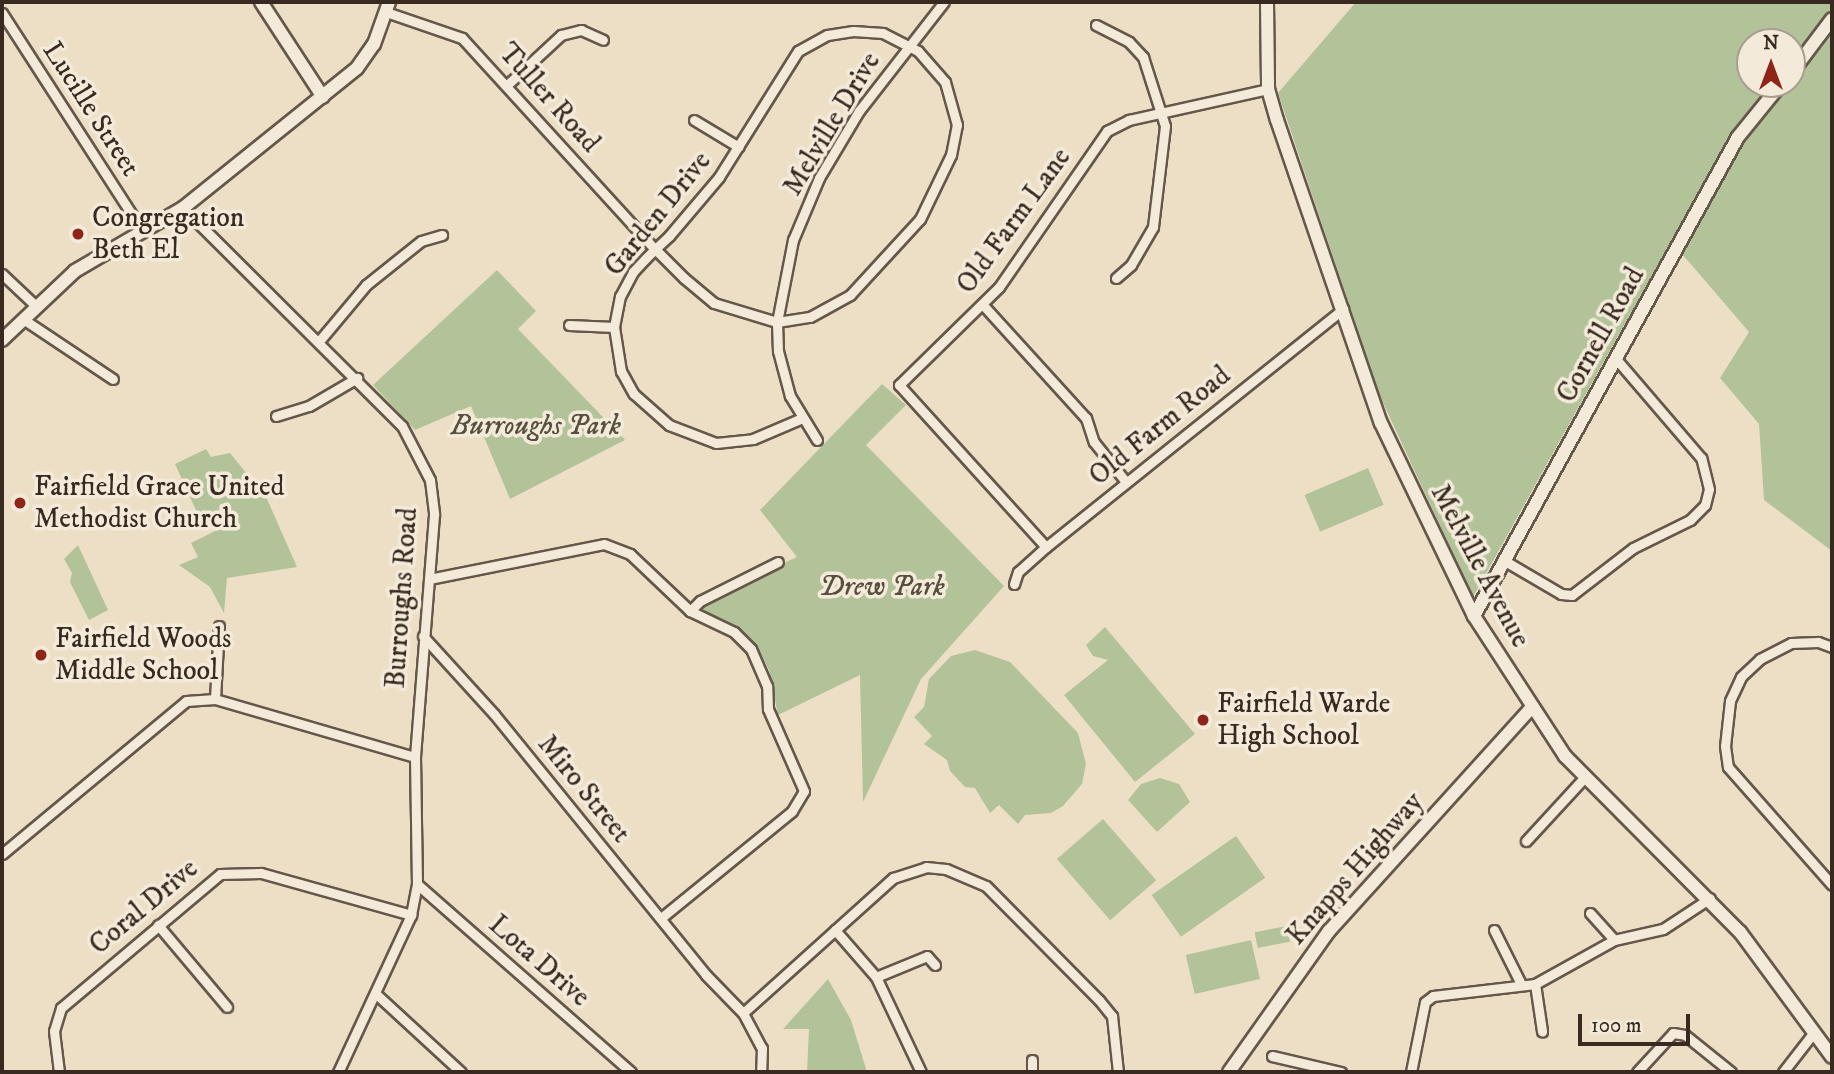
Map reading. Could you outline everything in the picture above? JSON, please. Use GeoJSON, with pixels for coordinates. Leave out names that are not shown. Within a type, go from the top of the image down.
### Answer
{"type":"FeatureCollection","features":[{"type":"Feature","properties":{"kind":"street"},"geometry":{"type":"LineString","coordinates":[[261,2],[323,97]]}},
{"type":"Feature","properties":{"kind":"street","name":"Melville Drive"},"geometry":{"type":"LineString","coordinates":[[817,440],[800,419],[783,373],[777,322],[793,240],[819,178],[909,43],[944,2]]}},
{"type":"Feature","properties":{"kind":"street","name":"Melville Avenue"},"geometry":{"type":"LineString","coordinates":[[1267,2],[1268,89],[1381,423],[1474,616],[1531,708],[1584,778],[1710,898],[1771,969],[1832,1057]]}},
{"type":"Feature","properties":{"kind":"street"},"geometry":{"type":"LineString","coordinates":[[2,340],[75,271],[183,208],[357,68],[374,44],[388,7]]}},
{"type":"Feature","properties":{"kind":"street","name":"Tuller Road"},"geometry":{"type":"LineString","coordinates":[[388,7],[452,31],[506,85],[655,249],[714,303],[777,322]]}},
{"type":"Feature","properties":{"kind":"street","name":"Lucille Street"},"geometry":{"type":"LineString","coordinates":[[2,13],[142,230]]}},
{"type":"Feature","properties":{"kind":"street"},"geometry":{"type":"LineString","coordinates":[[1806,53],[1832,19]]}},
{"type":"Feature","properties":{"kind":"street"},"geometry":{"type":"LineString","coordinates":[[1096,25],[1129,42],[1143,57],[1164,112],[1153,227],[1131,265],[1116,278]]}},
{"type":"Feature","properties":{"kind":"street"},"geometry":{"type":"LineString","coordinates":[[506,85],[561,35],[581,30],[603,40]]}},
{"type":"Feature","properties":{"kind":"street","name":"Garden Drive"},"geometry":{"type":"LineString","coordinates":[[800,419],[753,439],[716,443],[691,436],[669,425],[634,394],[621,371],[614,327],[620,296],[655,249],[703,198],[739,148],[789,60],[809,44],[853,31],[883,33],[909,43]]}},
{"type":"Feature","properties":{"kind":"street"},"geometry":{"type":"LineString","coordinates":[[777,322],[810,317],[850,295],[920,219],[937,187],[955,140],[955,109],[945,82],[909,43]]}},
{"type":"Feature","properties":{"kind":"street","name":"Old Farm Lane"},"geometry":{"type":"LineString","coordinates":[[1046,547],[899,385],[983,305],[1107,131],[1129,120],[1268,89]]}},
{"type":"Feature","properties":{"kind":"street","name":"Cornell Road"},"geometry":{"type":"LineString","coordinates":[[1474,616],[1738,137],[1770,98]]}},
{"type":"Feature","properties":{"kind":"street"},"geometry":{"type":"LineString","coordinates":[[694,120],[739,148]]}},
{"type":"Feature","properties":{"kind":"street","name":"Burroughs Road"},"geometry":{"type":"LineString","coordinates":[[183,208],[320,340],[402,426],[430,480],[434,515],[415,757],[417,884],[411,915],[338,1072]]}},
{"type":"Feature","properties":{"kind":"street"},"geometry":{"type":"LineString","coordinates":[[320,340],[366,285],[421,241],[442,235]]}},
{"type":"Feature","properties":{"kind":"street"},"geometry":{"type":"LineString","coordinates":[[2,274],[36,306]]}},
{"type":"Feature","properties":{"kind":"street"},"geometry":{"type":"LineString","coordinates":[[983,305],[1086,418],[1094,443],[1126,482]]}},
{"type":"Feature","properties":{"kind":"street","name":"Old Farm Road"},"geometry":{"type":"LineString","coordinates":[[1014,584],[1018,572],[1046,547],[1343,309]]}},
{"type":"Feature","properties":{"kind":"street"},"geometry":{"type":"LineString","coordinates":[[23,319],[113,379]]}},
{"type":"Feature","properties":{"kind":"street"},"geometry":{"type":"LineString","coordinates":[[569,325],[614,327]]}},
{"type":"Feature","properties":{"kind":"street"},"geometry":{"type":"LineString","coordinates":[[1505,561],[1560,594],[1572,595],[1633,548],[1690,520],[1705,505],[1709,489],[1701,458],[1616,359]]}},
{"type":"Feature","properties":{"kind":"street"},"geometry":{"type":"LineString","coordinates":[[276,416],[309,406],[357,378]]}},
{"type":"Feature","properties":{"kind":"street"},"geometry":{"type":"LineString","coordinates":[[429,579],[604,544],[630,554],[690,611],[734,632],[751,649],[766,686],[768,709],[804,792],[792,811],[661,918]]}},
{"type":"Feature","properties":{"kind":"street"},"geometry":{"type":"LineString","coordinates":[[690,611],[701,601],[779,562]]}},
{"type":"Feature","properties":{"kind":"street"},"geometry":{"type":"LineString","coordinates":[[215,699],[219,626]]}},
{"type":"Feature","properties":{"kind":"street","name":"Miro Street"},"geometry":{"type":"LineString","coordinates":[[423,636],[494,714],[706,975],[743,1013],[762,1048],[761,1072]]}},
{"type":"Feature","properties":{"kind":"street"},"geometry":{"type":"LineString","coordinates":[[1832,647],[1818,642],[1791,643],[1760,659],[1741,677],[1730,701],[1725,746],[1728,767],[1832,885]]}},
{"type":"Feature","properties":{"kind":"street"},"geometry":{"type":"LineString","coordinates":[[2,854],[169,712],[186,702],[215,699],[415,757]]}},
{"type":"Feature","properties":{"kind":"street","name":"Knapps Highway"},"geometry":{"type":"LineString","coordinates":[[1229,1072],[1329,931],[1531,708]]}},
{"type":"Feature","properties":{"kind":"street"},"geometry":{"type":"LineString","coordinates":[[1526,841],[1584,778]]}},
{"type":"Feature","properties":{"kind":"street"},"geometry":{"type":"LineString","coordinates":[[743,1013],[893,878],[909,870],[926,867],[962,873],[986,886],[1112,1016],[1118,1072]]}},
{"type":"Feature","properties":{"kind":"street","name":"Coral Drive"},"geometry":{"type":"LineString","coordinates":[[59,1072],[54,1031],[61,1008],[209,880],[241,870],[411,915]]}},
{"type":"Feature","properties":{"kind":"street","name":"Lota Drive"},"geometry":{"type":"LineString","coordinates":[[417,884],[631,1072]]}},
{"type":"Feature","properties":{"kind":"street"},"geometry":{"type":"LineString","coordinates":[[1411,1072],[1425,1002],[1433,996],[1535,984],[1614,940],[1663,929],[1710,898]]}},
{"type":"Feature","properties":{"kind":"street"},"geometry":{"type":"LineString","coordinates":[[1590,913],[1614,940]]}},
{"type":"Feature","properties":{"kind":"street"},"geometry":{"type":"LineString","coordinates":[[158,925],[227,1007]]}},
{"type":"Feature","properties":{"kind":"street"},"geometry":{"type":"LineString","coordinates":[[835,930],[876,977],[921,1072]]}},
{"type":"Feature","properties":{"kind":"street"},"geometry":{"type":"LineString","coordinates":[[1494,930],[1521,984]]}},
{"type":"Feature","properties":{"kind":"street"},"geometry":{"type":"LineString","coordinates":[[876,977],[927,956],[935,965]]}},
{"type":"Feature","properties":{"kind":"street"},"geometry":{"type":"LineString","coordinates":[[1535,984],[1542,1031]]}},
{"type":"Feature","properties":{"kind":"street"},"geometry":{"type":"LineString","coordinates":[[375,993],[461,1072]]}},
{"type":"Feature","properties":{"kind":"street"},"geometry":{"type":"LineString","coordinates":[[1783,1072],[1814,1032]]}},
{"type":"Feature","properties":{"kind":"street"},"geometry":{"type":"LineString","coordinates":[[1637,1072],[1673,1033],[1685,1035],[1731,1072]]}},
{"type":"Feature","properties":{"kind":"street"},"geometry":{"type":"LineString","coordinates":[[1272,1056],[1341,1072]]}},
{"type":"Feature","properties":{"kind":"street"},"geometry":{"type":"LineString","coordinates":[[1032,1060],[1032,1072]]}},
{"type":"Feature","properties":{"kind":"green space"},"geometry":{"type":"Polygon","coordinates":[[[1356,2],[1832,2],[1832,551],[1764,500],[1759,424],[1720,378],[1749,332],[1671,241],[1473,597],[1379,394],[1278,93],[1356,2]]]}},
{"type":"Feature","properties":{"kind":"green space","name":"Burroughs Park"},"geometry":{"type":"Polygon","coordinates":[[[497,270],[536,311],[518,329],[625,440],[510,499],[471,406],[415,430],[373,385],[497,270]]]}},
{"type":"Feature","properties":{"kind":"green space","name":"Drew Park"},"geometry":{"type":"Polygon","coordinates":[[[882,384],[906,405],[866,445],[1004,586],[921,679],[863,802],[860,675],[778,715],[769,670],[756,645],[734,626],[706,614],[703,608],[709,598],[797,557],[760,510],[882,384]]]}},
{"type":"Feature","properties":{"kind":"green space"},"geometry":{"type":"Polygon","coordinates":[[[206,449],[211,457],[230,453],[267,499],[297,567],[227,578],[224,613],[210,587],[179,565],[198,557],[191,543],[221,528],[215,512],[200,519],[175,464],[206,449]]]}},
{"type":"Feature","properties":{"kind":"green space"},"geometry":{"type":"Polygon","coordinates":[[[1368,468],[1384,505],[1320,532],[1304,495],[1368,468]]]}},
{"type":"Feature","properties":{"kind":"green space"},"geometry":{"type":"Polygon","coordinates":[[[78,545],[108,610],[89,620],[70,582],[72,573],[64,559],[78,545]]]}},
{"type":"Feature","properties":{"kind":"green space"},"geometry":{"type":"Polygon","coordinates":[[[1105,627],[1195,734],[1135,782],[1064,695],[1108,660],[1093,656],[1086,645],[1105,627]]]}},
{"type":"Feature","properties":{"kind":"green space"},"geometry":{"type":"Polygon","coordinates":[[[975,650],[1010,662],[1078,733],[1086,764],[1082,784],[1063,806],[1051,813],[1025,815],[1018,824],[999,805],[990,813],[975,788],[965,787],[950,771],[947,760],[924,744],[932,736],[914,717],[924,707],[929,679],[951,656],[975,650]]]}},
{"type":"Feature","properties":{"kind":"green space"},"geometry":{"type":"Polygon","coordinates":[[[1160,778],[1179,784],[1190,802],[1157,832],[1128,800],[1141,784],[1160,778]]]}},
{"type":"Feature","properties":{"kind":"green space"},"geometry":{"type":"Polygon","coordinates":[[[1103,819],[1156,880],[1110,920],[1057,859],[1103,819]]]}},
{"type":"Feature","properties":{"kind":"green space"},"geometry":{"type":"Polygon","coordinates":[[[1236,836],[1265,878],[1181,937],[1152,895],[1236,836]]]}},
{"type":"Feature","properties":{"kind":"green space"},"geometry":{"type":"Polygon","coordinates":[[[1287,926],[1290,942],[1258,948],[1255,932],[1287,926]]]}},
{"type":"Feature","properties":{"kind":"green space"},"geometry":{"type":"Polygon","coordinates":[[[1251,940],[1260,979],[1195,994],[1186,955],[1251,940]]]}},
{"type":"Feature","properties":{"kind":"green space"},"geometry":{"type":"Polygon","coordinates":[[[828,979],[851,1020],[867,1072],[807,1072],[809,1029],[783,1029],[828,979]]]}},
{"type":"Feature","properties":{"kind":"place","name":"Congregation Beth El"},"geometry":{"type":"Point","coordinates":[78,234]}},
{"type":"Feature","properties":{"kind":"place","name":"Fairfield Grace United Methodist Church"},"geometry":{"type":"Point","coordinates":[20,503]}},
{"type":"Feature","properties":{"kind":"place","name":"Fairfield Woods Middle School"},"geometry":{"type":"Point","coordinates":[41,655]}},
{"type":"Feature","properties":{"kind":"place","name":"Fairfield Warde High School"},"geometry":{"type":"Point","coordinates":[1203,720]}}]}
